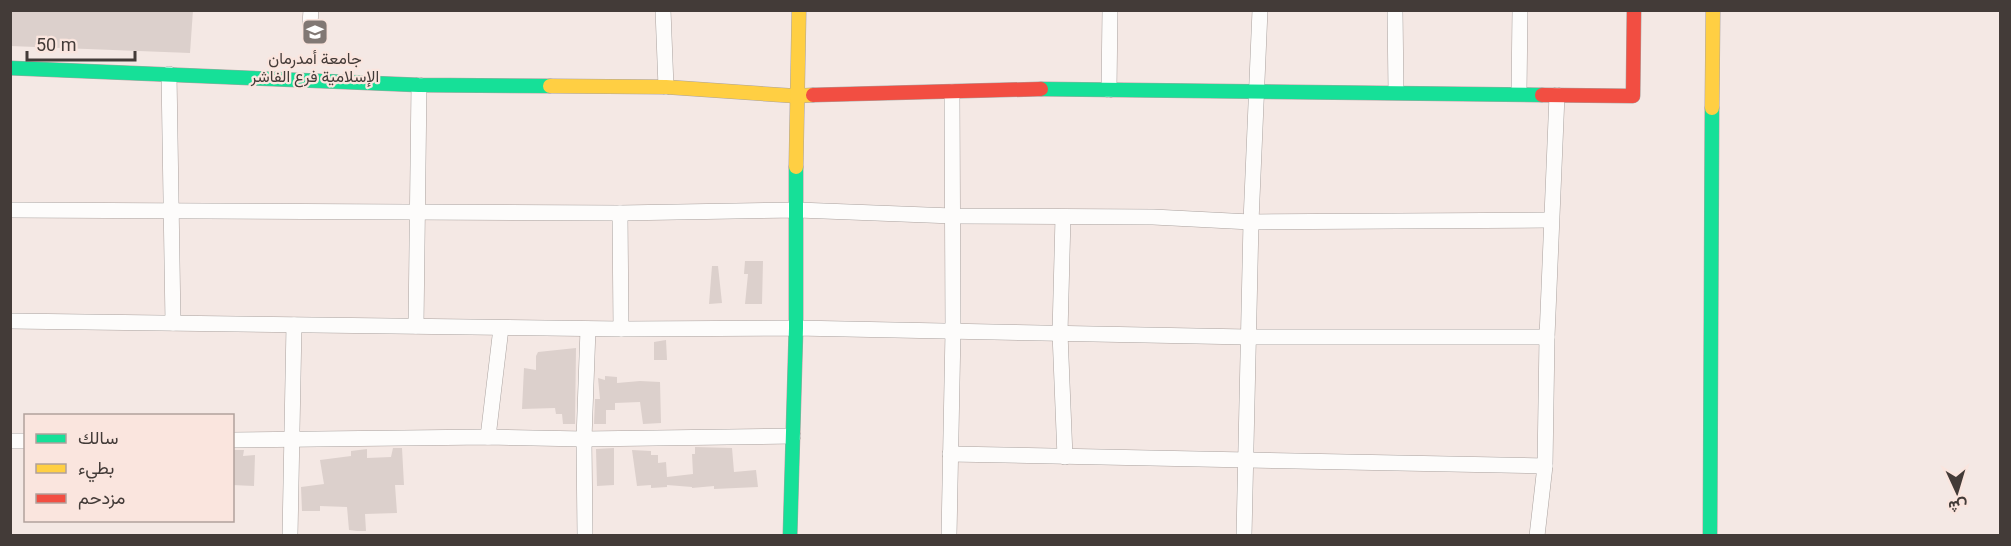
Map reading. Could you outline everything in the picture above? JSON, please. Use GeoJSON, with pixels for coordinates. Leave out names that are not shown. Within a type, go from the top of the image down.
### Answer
{"type":"FeatureCollection","features":[{"type":"Feature","properties":{"kind":"street"},"geometry":{"type":"LineString","coordinates":[[663,10],[666,87]]}},
{"type":"Feature","properties":{"kind":"street"},"geometry":{"type":"LineString","coordinates":[[790,536],[796,328],[798,210],[796,96],[799,10]]}},
{"type":"Feature","properties":{"kind":"street"},"geometry":{"type":"LineString","coordinates":[[1109,90],[1110,10]]}},
{"type":"Feature","properties":{"kind":"street"},"geometry":{"type":"LineString","coordinates":[[1244,536],[1251,222],[1260,10]]}},
{"type":"Feature","properties":{"kind":"street"},"geometry":{"type":"LineString","coordinates":[[1395,10],[1396,92]]}},
{"type":"Feature","properties":{"kind":"street"},"geometry":{"type":"LineString","coordinates":[[1520,10],[1520,93]]}},
{"type":"Feature","properties":{"kind":"street"},"geometry":{"type":"LineString","coordinates":[[10,68],[419,85],[666,87],[796,96],[1020,88],[1633,96],[1634,10]]}},
{"type":"Feature","properties":{"kind":"street"},"geometry":{"type":"LineString","coordinates":[[1710,536],[1713,10]]}},
{"type":"Feature","properties":{"kind":"street"},"geometry":{"type":"LineString","coordinates":[[169,74],[173,323]]}},
{"type":"Feature","properties":{"kind":"street"},"geometry":{"type":"LineString","coordinates":[[416,326],[419,85]]}},
{"type":"Feature","properties":{"kind":"street"},"geometry":{"type":"LineString","coordinates":[[949,536],[952,92]]}},
{"type":"Feature","properties":{"kind":"street"},"geometry":{"type":"LineString","coordinates":[[1537,536],[1545,466],[1547,337],[1557,95]]}},
{"type":"Feature","properties":{"kind":"street"},"geometry":{"type":"LineString","coordinates":[[10,210],[620,213],[798,210],[952,216],[1153,217],[1251,222],[1551,220]]}},
{"type":"Feature","properties":{"kind":"street"},"geometry":{"type":"LineString","coordinates":[[620,213],[621,329]]}},
{"type":"Feature","properties":{"kind":"street"},"geometry":{"type":"LineString","coordinates":[[1063,217],[1060,333],[1065,457]]}},
{"type":"Feature","properties":{"kind":"street"},"geometry":{"type":"LineString","coordinates":[[10,321],[588,329],[796,328],[1248,337],[1547,337]]}},
{"type":"Feature","properties":{"kind":"street"},"geometry":{"type":"LineString","coordinates":[[290,536],[294,325]]}},
{"type":"Feature","properties":{"kind":"street"},"geometry":{"type":"LineString","coordinates":[[488,437],[501,328]]}},
{"type":"Feature","properties":{"kind":"street"},"geometry":{"type":"LineString","coordinates":[[585,536],[584,440],[588,329]]}},
{"type":"Feature","properties":{"kind":"street"},"geometry":{"type":"LineString","coordinates":[[234,440],[488,437],[584,440],[793,436]]}},
{"type":"Feature","properties":{"kind":"street"},"geometry":{"type":"LineString","coordinates":[[950,454],[1545,466]]}},
{"type":"Feature","properties":{"kind":"building"},"geometry":{"type":"Polygon","coordinates":[[[10,10],[193,10],[190,53],[10,46],[10,10]]]}},
{"type":"Feature","properties":{"kind":"building"},"geometry":{"type":"Polygon","coordinates":[[[745,261],[763,261],[762,304],[745,304],[748,274],[744,274],[745,261]]]}},
{"type":"Feature","properties":{"kind":"building"},"geometry":{"type":"Polygon","coordinates":[[[712,266],[718,266],[722,303],[709,304],[712,266]]]}},
{"type":"Feature","properties":{"kind":"building"},"geometry":{"type":"Polygon","coordinates":[[[666,340],[667,360],[654,360],[654,342],[666,340]]]}},
{"type":"Feature","properties":{"kind":"building"},"geometry":{"type":"Polygon","coordinates":[[[576,348],[575,424],[563,424],[562,414],[556,414],[555,408],[522,409],[524,368],[536,370],[538,352],[576,348]]]}},
{"type":"Feature","properties":{"kind":"building"},"geometry":{"type":"Polygon","coordinates":[[[605,376],[617,377],[617,383],[660,382],[661,423],[643,424],[640,402],[615,403],[615,410],[606,410],[606,424],[594,424],[595,399],[600,399],[598,378],[605,380],[605,376]]]}},
{"type":"Feature","properties":{"kind":"building"},"geometry":{"type":"Polygon","coordinates":[[[695,447],[732,448],[734,472],[756,470],[758,487],[714,489],[714,486],[692,488],[667,485],[667,487],[651,488],[651,485],[637,486],[632,450],[651,451],[651,455],[658,455],[658,463],[666,462],[667,477],[693,474],[692,454],[695,454],[695,447]]]}},
{"type":"Feature","properties":{"kind":"building"},"geometry":{"type":"Polygon","coordinates":[[[393,448],[402,448],[404,485],[395,485],[397,513],[365,514],[366,531],[357,531],[349,530],[347,507],[320,506],[320,511],[302,511],[301,487],[324,484],[320,460],[351,456],[351,451],[367,449],[367,458],[391,457],[393,448]]]}},
{"type":"Feature","properties":{"kind":"building"},"geometry":{"type":"Polygon","coordinates":[[[614,448],[614,485],[597,486],[596,449],[614,448]]]}},
{"type":"Feature","properties":{"kind":"building"},"geometry":{"type":"Polygon","coordinates":[[[234,450],[244,450],[243,456],[255,455],[254,486],[234,485],[234,450]]]}},
{"type":"Feature","properties":{"kind":"traffic: fast"},"geometry":{"type":"LineString","coordinates":[[10,68],[419,85],[550,86]]}},
{"type":"Feature","properties":{"kind":"traffic: fast"},"geometry":{"type":"LineString","coordinates":[[1041,89],[1542,95]]}},
{"type":"Feature","properties":{"kind":"traffic: fast"},"geometry":{"type":"LineString","coordinates":[[1710,536],[1712,108]]}},
{"type":"Feature","properties":{"kind":"traffic: fast"},"geometry":{"type":"LineString","coordinates":[[790,536],[796,328],[796,167]]}},
{"type":"Feature","properties":{"kind":"traffic: slow"},"geometry":{"type":"LineString","coordinates":[[796,167],[799,10]]}},
{"type":"Feature","properties":{"kind":"traffic: slow"},"geometry":{"type":"LineString","coordinates":[[1712,108],[1713,10]]}},
{"type":"Feature","properties":{"kind":"traffic: slow"},"geometry":{"type":"LineString","coordinates":[[550,86],[666,87],[796,96],[813,95]]}},
{"type":"Feature","properties":{"kind":"traffic: jam"},"geometry":{"type":"LineString","coordinates":[[1542,95],[1633,96],[1634,10]]}},
{"type":"Feature","properties":{"kind":"traffic: jam"},"geometry":{"type":"LineString","coordinates":[[813,95],[1041,89]]}},
{"type":"Feature","properties":{"kind":"place","name":"جامعة أمدرمان الإسلامية فرع الفاشر"},"geometry":{"type":"Point","coordinates":[315,32]}}]}
